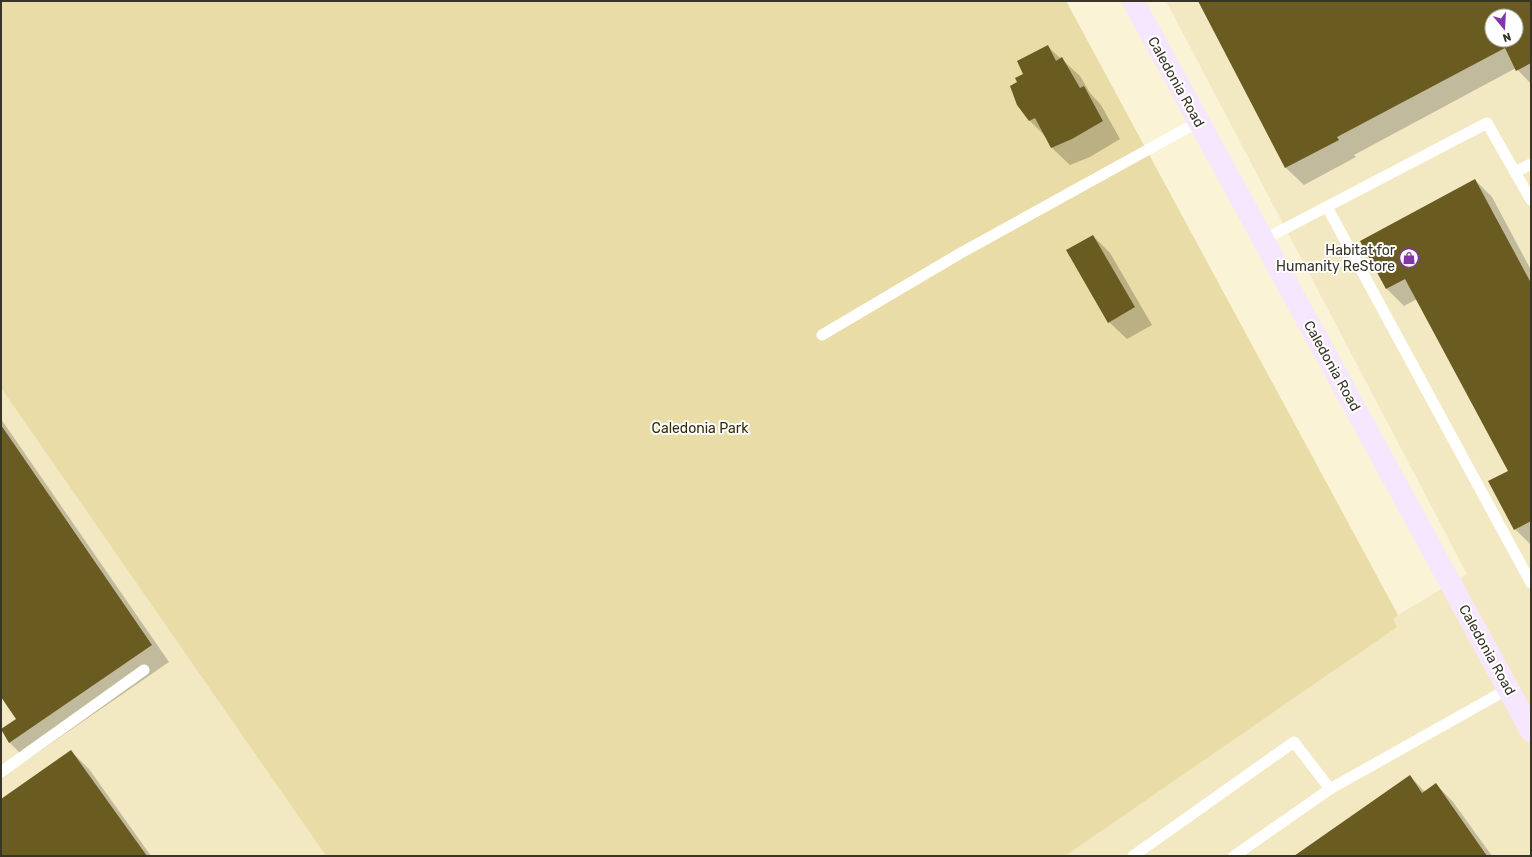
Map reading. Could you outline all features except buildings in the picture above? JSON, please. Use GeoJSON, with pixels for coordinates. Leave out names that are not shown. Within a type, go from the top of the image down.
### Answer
{"type":"FeatureCollection","features":[{"type":"Feature","properties":{"kind":"street","name":"Caledonia Road"},"geometry":{"type":"LineString","coordinates":[[1132,1],[1531,731]]}},
{"type":"Feature","properties":{"kind":"lane"},"geometry":{"type":"LineString","coordinates":[[822,335],[959,254],[1198,122]]}},
{"type":"Feature","properties":{"kind":"lane"},"geometry":{"type":"LineString","coordinates":[[1263,240],[1487,123],[1531,200]]}},
{"type":"Feature","properties":{"kind":"lane"},"geometry":{"type":"LineString","coordinates":[[1515,172],[1531,164]]}},
{"type":"Feature","properties":{"kind":"lane"},"geometry":{"type":"LineString","coordinates":[[1327,206],[1531,583]]}},
{"type":"Feature","properties":{"kind":"lane"},"geometry":{"type":"LineString","coordinates":[[1,772],[144,670]]}},
{"type":"Feature","properties":{"kind":"lane"},"geometry":{"type":"LineString","coordinates":[[1234,856],[1330,789],[1508,689]]}},
{"type":"Feature","properties":{"kind":"lane"},"geometry":{"type":"LineString","coordinates":[[1133,856],[1294,742],[1330,789]]}},
{"type":"Feature","properties":{"kind":"shaded area"},"geometry":{"type":"Polygon","coordinates":[[[1166,1],[1531,1],[1531,856],[1053,856],[1398,615],[1467,574],[1166,1]]]}},
{"type":"Feature","properties":{"kind":"shaded area"},"geometry":{"type":"Polygon","coordinates":[[[1,388],[326,856],[1,856],[1,388]]]}},
{"type":"Feature","properties":{"kind":"green space","name":"Caledonia Park"},"geometry":{"type":"Polygon","coordinates":[[[1,1],[1066,1],[1398,615],[1393,619],[1397,627],[1065,856],[326,856],[1,388],[1,1]]]}},
{"type":"Feature","properties":{"kind":"place","name":"Habitat for Humanity ReStore"},"geometry":{"type":"Point","coordinates":[1409,258]}}]}
